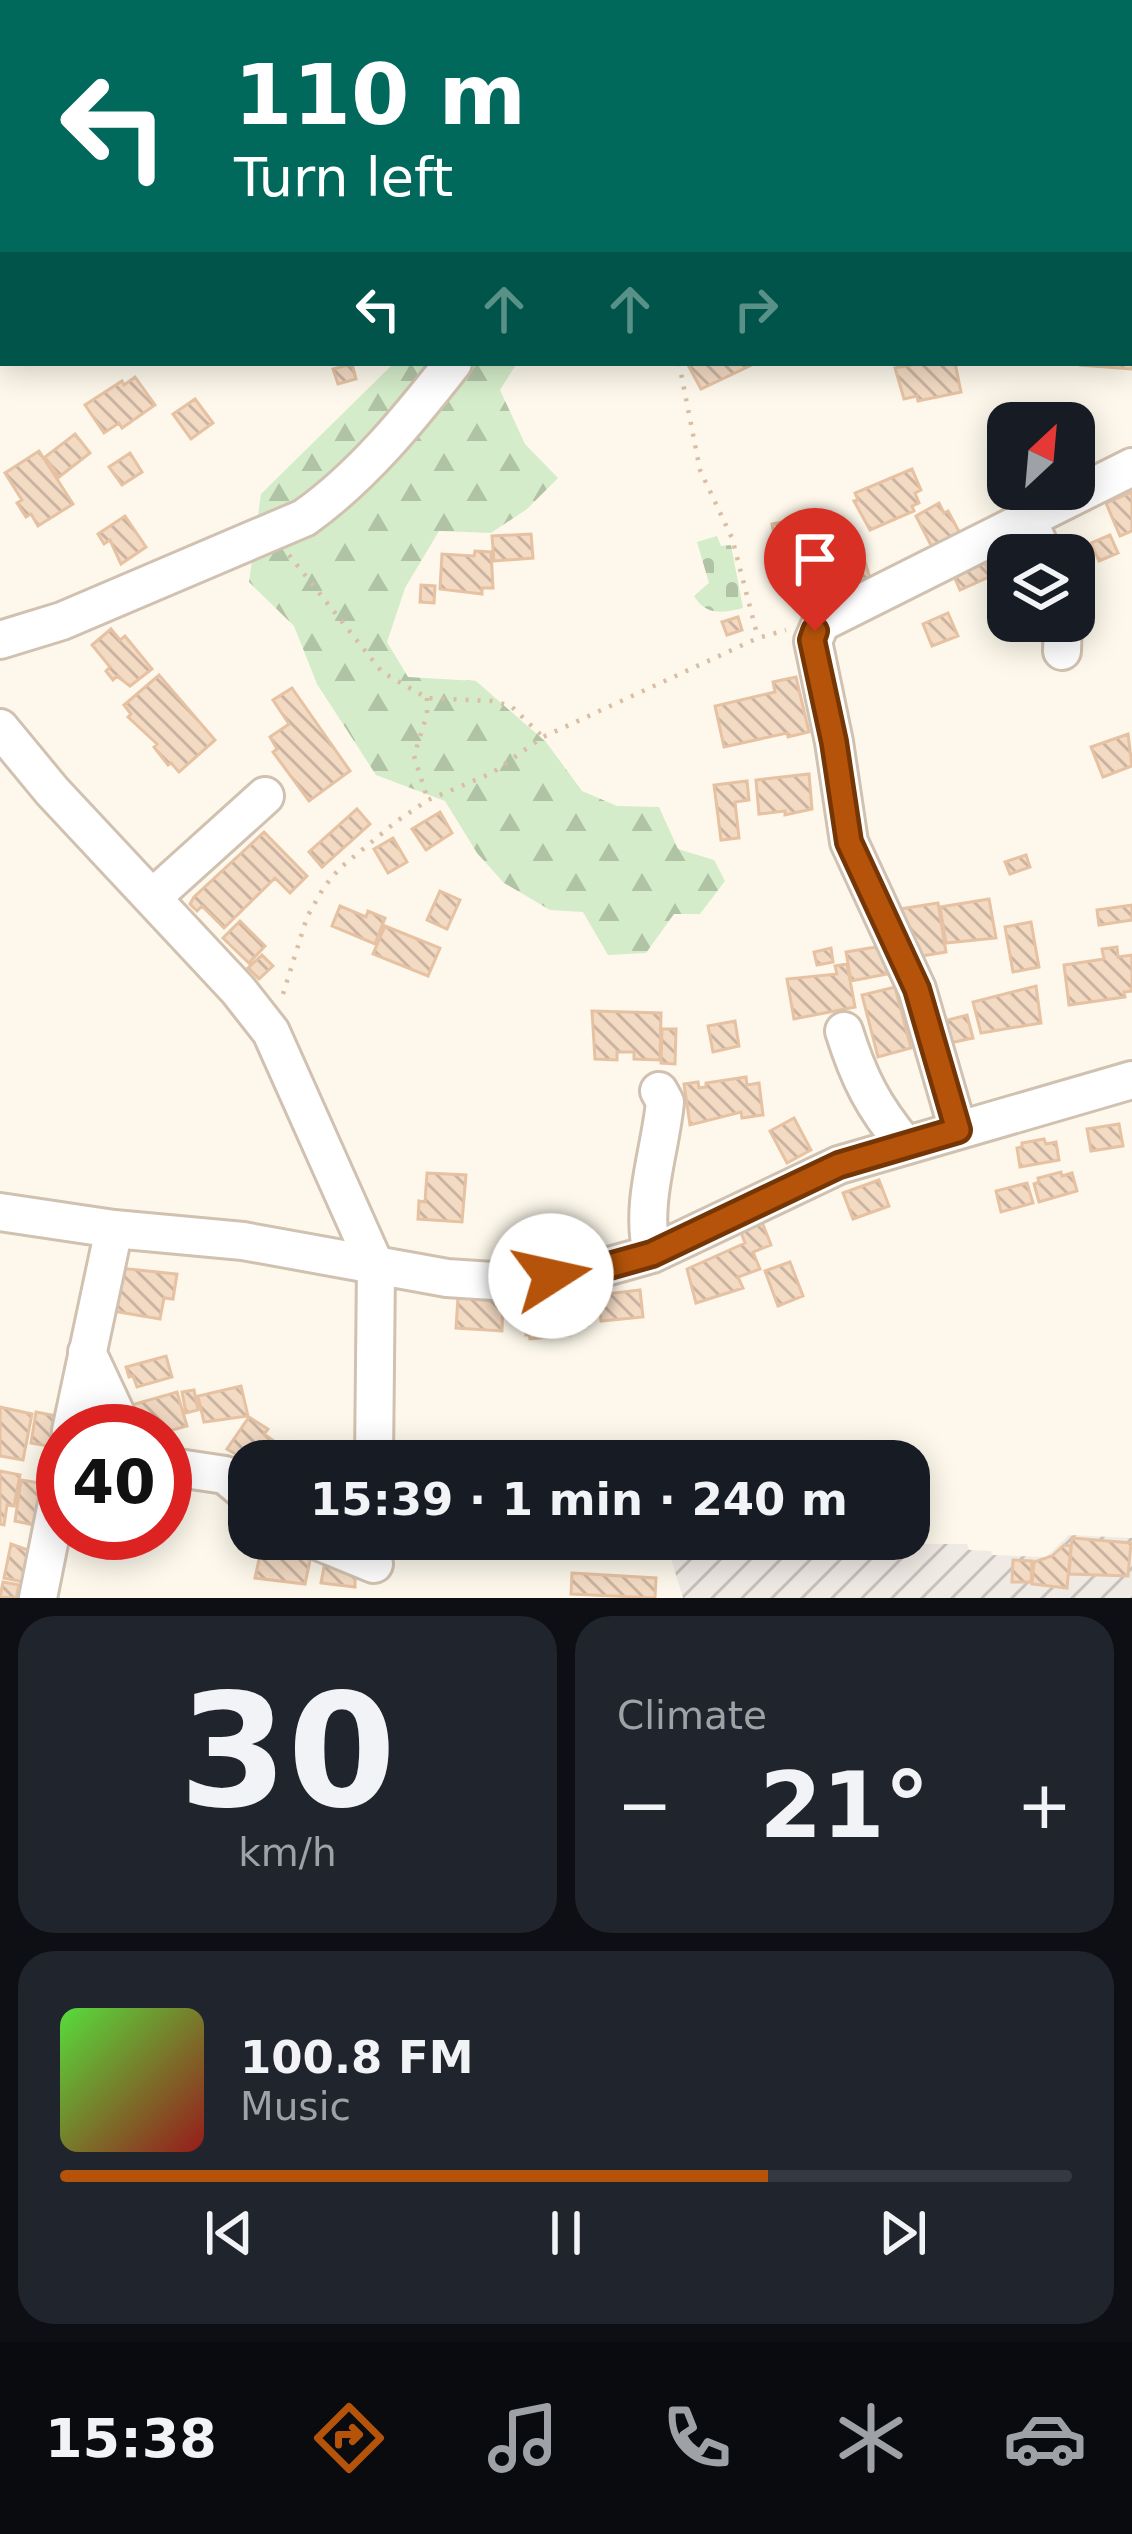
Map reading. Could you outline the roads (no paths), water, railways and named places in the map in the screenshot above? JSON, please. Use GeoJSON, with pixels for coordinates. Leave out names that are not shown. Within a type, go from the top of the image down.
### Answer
{"type":"FeatureCollection","features":[{"type":"Feature","properties":{"kind":"street"},"geometry":{"type":"LineString","coordinates":[[0,640],[62,621],[274,532],[329,500],[411,417],[451,366]]}},
{"type":"Feature","properties":{"kind":"street"},"geometry":{"type":"LineString","coordinates":[[958,1130],[917,989],[849,842],[812,640],[820,623],[1132,466]]}},
{"type":"Feature","properties":{"kind":"street"},"geometry":{"type":"LineString","coordinates":[[1028,521],[1034,534]]}},
{"type":"Feature","properties":{"kind":"street"},"geometry":{"type":"LineString","coordinates":[[0,728],[52,791],[238,989],[271,1032],[376,1267],[374,1440]]}},
{"type":"Feature","properties":{"kind":"street"},"geometry":{"type":"LineString","coordinates":[[152,898],[265,796]]}},
{"type":"Feature","properties":{"kind":"street"},"geometry":{"type":"LineString","coordinates":[[844,1031],[858,1076],[904,1145]]}},
{"type":"Feature","properties":{"kind":"street"},"geometry":{"type":"LineString","coordinates":[[0,1212],[243,1241],[447,1278],[494,1281],[595,1270],[652,1254],[839,1165],[1132,1080]]}},
{"type":"Feature","properties":{"kind":"street"},"geometry":{"type":"LineString","coordinates":[[652,1254],[649,1208],[665,1102],[658,1091]]}},
{"type":"Feature","properties":{"kind":"street"},"geometry":{"type":"LineString","coordinates":[[76,1404],[114,1229]]}},
{"type":"Feature","properties":{"kind":"street"},"geometry":{"type":"LineString","coordinates":[[87,1352],[111,1404]]}},
{"type":"Feature","properties":{"kind":"street"},"geometry":{"type":"LineString","coordinates":[[192,1470],[228,1477]]}},
{"type":"Feature","properties":{"kind":"street"},"geometry":{"type":"LineString","coordinates":[[38,1598],[46,1560]]}}]}
